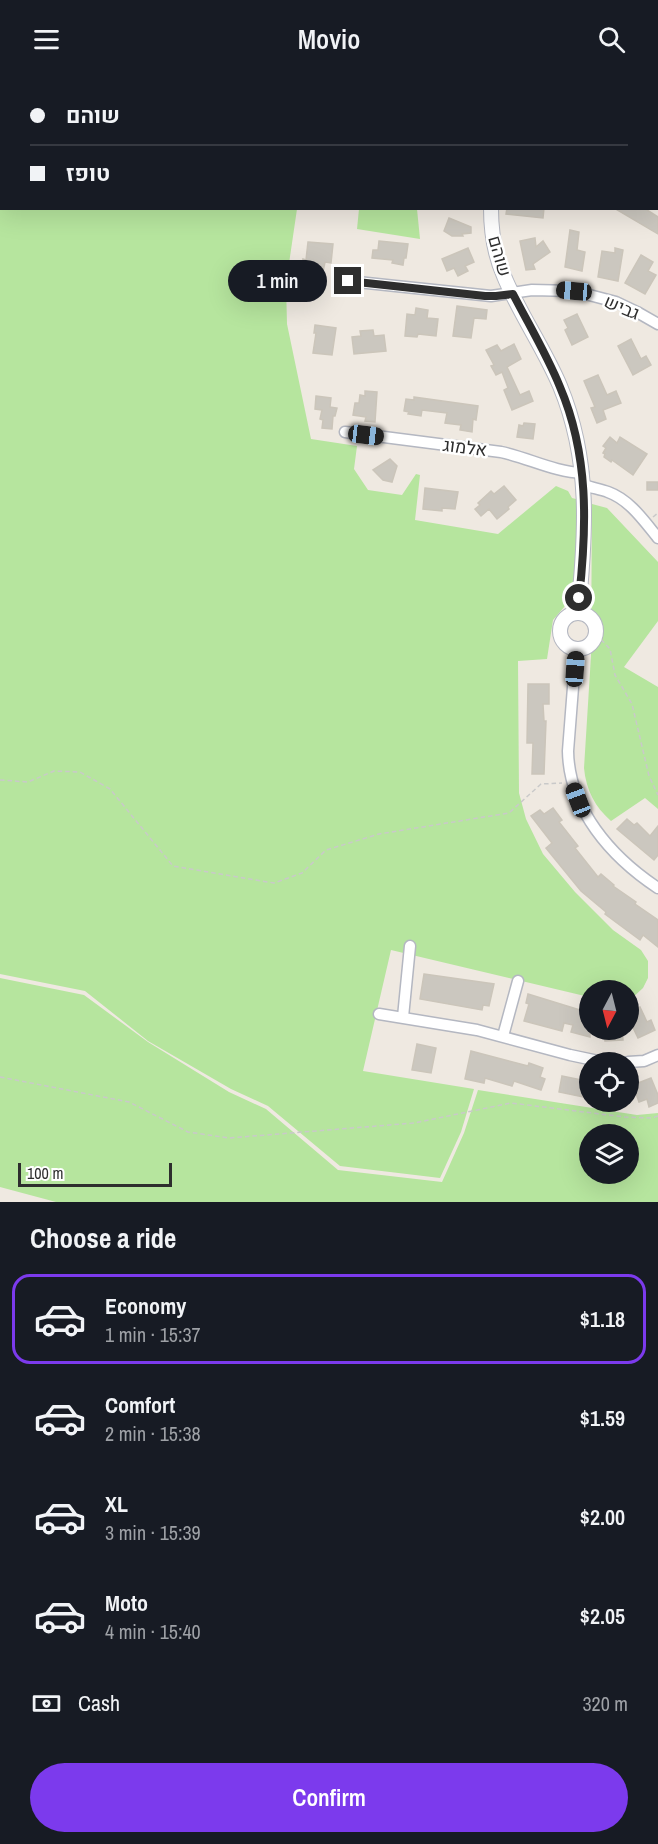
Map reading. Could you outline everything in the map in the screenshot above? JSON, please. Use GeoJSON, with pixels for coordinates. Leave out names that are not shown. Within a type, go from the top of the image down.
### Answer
{"type":"FeatureCollection","features":[{"type":"Feature","properties":{"kind":"street","name":"שוהם"},"geometry":{"type":"LineString","coordinates":[[491,210],[496,249],[503,276],[561,388],[577,440],[583,479],[585,540],[578,612]]}},
{"type":"Feature","properties":{"kind":"street","name":"גביש"},"geometry":{"type":"LineString","coordinates":[[348,281],[485,296],[532,290],[595,295],[616,302],[658,324]]}},
{"type":"Feature","properties":{"kind":"street","name":"אלמוג"},"geometry":{"type":"LineString","coordinates":[[345,432],[501,452],[522,457],[583,479],[626,502],[658,538]]}},
{"type":"Feature","properties":{"kind":"street"},"geometry":{"type":"LineString","coordinates":[[578,612],[591,617],[595,622],[596,634],[590,645],[576,649],[563,642],[559,630],[568,615],[578,612]]}},
{"type":"Feature","properties":{"kind":"street"},"geometry":{"type":"LineString","coordinates":[[576,649],[568,751],[568,768],[572,784],[578,800],[597,832],[623,860],[658,888]]}},
{"type":"Feature","properties":{"kind":"street"},"geometry":{"type":"LineString","coordinates":[[403,1017],[410,946]]}},
{"type":"Feature","properties":{"kind":"street"},"geometry":{"type":"LineString","coordinates":[[503,1036],[518,981]]}},
{"type":"Feature","properties":{"kind":"street"},"geometry":{"type":"LineString","coordinates":[[379,1014],[503,1036],[579,1057]]}},
{"type":"Feature","properties":{"kind":"street"},"geometry":{"type":"LineString","coordinates":[[639,1061],[658,1055]]}},
{"type":"Feature","properties":{"kind":"path"},"geometry":{"type":"LineString","coordinates":[[596,634],[610,649],[615,675],[632,704],[649,776],[658,795]]}},
{"type":"Feature","properties":{"kind":"path"},"geometry":{"type":"LineString","coordinates":[[0,780],[28,782],[54,771],[80,772],[110,789],[173,866],[274,883],[302,873],[326,850],[379,834],[509,813],[541,784],[572,784]]}},
{"type":"Feature","properties":{"kind":"path"},"geometry":{"type":"LineString","coordinates":[[0,1077],[129,1102],[188,1132],[229,1138],[414,1123],[511,1103],[625,1117],[652,1118],[658,1116]]}},
{"type":"Feature","properties":{"kind":"green space"},"geometry":{"type":"Polygon","coordinates":[[[0,210],[297,210],[286,284],[287,324],[311,439],[357,446],[354,469],[368,490],[402,495],[416,474],[420,475],[415,520],[498,534],[556,486],[568,491],[572,498],[580,500],[573,590],[565,606],[553,620],[547,659],[518,661],[519,793],[526,819],[543,854],[575,892],[613,930],[641,950],[648,961],[648,978],[639,992],[639,980],[579,980],[579,995],[391,950],[363,1071],[474,1089],[461,1132],[440,1178],[340,1166],[268,1106],[231,1089],[148,1041],[85,991],[0,974],[0,210]]]}},
{"type":"Feature","properties":{"kind":"green space"},"geometry":{"type":"Polygon","coordinates":[[[359,210],[417,210],[420,239],[357,229],[359,210]]]}},
{"type":"Feature","properties":{"kind":"green space"},"geometry":{"type":"Polygon","coordinates":[[[592,504],[607,508],[658,562],[658,621],[624,667],[658,687],[658,809],[645,798],[611,821],[592,798],[584,768],[591,656],[592,504]]]}},
{"type":"Feature","properties":{"kind":"green space"},"geometry":{"type":"Polygon","coordinates":[[[0,978],[84,995],[148,1042],[229,1092],[266,1109],[338,1170],[442,1182],[464,1133],[478,1090],[579,1106],[579,1112],[618,1112],[637,1115],[658,1113],[658,1202],[56,1202],[0,1187],[0,978]]]}},
{"type":"Feature","properties":{"kind":"building"},"geometry":{"type":"Polygon","coordinates":[[[507,210],[544,210],[543,218],[506,214],[507,210]]]}},
{"type":"Feature","properties":{"kind":"building"},"geometry":{"type":"Polygon","coordinates":[[[617,210],[647,210],[658,217],[658,234],[617,210]]]}},
{"type":"Feature","properties":{"kind":"building"},"geometry":{"type":"Polygon","coordinates":[[[449,218],[471,227],[471,233],[452,236],[444,231],[449,218]]]}},
{"type":"Feature","properties":{"kind":"building"},"geometry":{"type":"Polygon","coordinates":[[[570,230],[579,232],[577,250],[585,252],[582,271],[565,267],[570,230]]]}},
{"type":"Feature","properties":{"kind":"building"},"geometry":{"type":"Polygon","coordinates":[[[535,238],[536,247],[543,241],[550,252],[533,264],[535,269],[526,270],[520,241],[535,238]]]}},
{"type":"Feature","properties":{"kind":"building"},"geometry":{"type":"Polygon","coordinates":[[[379,241],[408,244],[403,265],[392,263],[393,260],[372,258],[373,250],[378,250],[379,241]]]}},
{"type":"Feature","properties":{"kind":"building"},"geometry":{"type":"Polygon","coordinates":[[[308,242],[333,244],[331,263],[325,262],[323,272],[317,271],[317,275],[307,273],[308,269],[302,268],[303,259],[306,260],[308,242]]]}},
{"type":"Feature","properties":{"kind":"building"},"geometry":{"type":"Polygon","coordinates":[[[468,248],[474,262],[465,266],[468,271],[458,276],[454,268],[447,271],[442,259],[468,248]]]}},
{"type":"Feature","properties":{"kind":"building"},"geometry":{"type":"Polygon","coordinates":[[[615,248],[623,250],[618,281],[598,277],[602,251],[615,253],[615,248]]]}},
{"type":"Feature","properties":{"kind":"building"},"geometry":{"type":"Polygon","coordinates":[[[641,255],[653,262],[648,271],[656,275],[645,294],[625,283],[641,255]]]}},
{"type":"Feature","properties":{"kind":"building"},"geometry":{"type":"Polygon","coordinates":[[[457,306],[487,310],[486,319],[474,318],[471,338],[453,336],[457,306]]]}},
{"type":"Feature","properties":{"kind":"building"},"geometry":{"type":"Polygon","coordinates":[[[416,308],[428,310],[427,318],[438,319],[436,336],[418,334],[417,337],[405,336],[407,314],[415,315],[416,308]]]}},
{"type":"Feature","properties":{"kind":"building"},"geometry":{"type":"Polygon","coordinates":[[[577,314],[588,337],[572,345],[565,330],[568,328],[564,320],[577,314]]]}},
{"type":"Feature","properties":{"kind":"building"},"geometry":{"type":"Polygon","coordinates":[[[315,325],[336,328],[332,355],[313,353],[315,325]]]}},
{"type":"Feature","properties":{"kind":"building"},"geometry":{"type":"Polygon","coordinates":[[[373,330],[374,336],[384,335],[386,351],[354,354],[352,337],[361,336],[360,331],[373,330]]]}},
{"type":"Feature","properties":{"kind":"building"},"geometry":{"type":"Polygon","coordinates":[[[631,339],[641,359],[646,356],[651,365],[633,375],[618,346],[631,339]]]}},
{"type":"Feature","properties":{"kind":"building"},"geometry":{"type":"Polygon","coordinates":[[[514,344],[521,359],[507,367],[520,395],[529,391],[533,401],[512,410],[504,390],[508,388],[502,372],[496,375],[491,366],[494,365],[486,350],[497,345],[501,351],[514,344]]]}},
{"type":"Feature","properties":{"kind":"building"},"geometry":{"type":"Polygon","coordinates":[[[598,375],[607,395],[616,391],[621,403],[603,410],[606,419],[597,423],[591,408],[595,407],[584,381],[598,375]]]}},
{"type":"Feature","properties":{"kind":"building"},"geometry":{"type":"Polygon","coordinates":[[[365,391],[377,392],[375,422],[365,421],[366,417],[353,415],[355,403],[359,403],[360,395],[365,396],[365,391]]]}},
{"type":"Feature","properties":{"kind":"building"},"geometry":{"type":"Polygon","coordinates":[[[316,396],[331,398],[330,407],[337,408],[333,416],[332,429],[322,428],[323,420],[320,419],[322,410],[315,409],[316,396]]]}},
{"type":"Feature","properties":{"kind":"building"},"geometry":{"type":"Polygon","coordinates":[[[414,397],[478,406],[476,420],[473,419],[472,432],[460,430],[461,425],[445,423],[447,413],[422,410],[421,416],[408,414],[409,412],[404,411],[406,399],[414,400],[414,397]]]}},
{"type":"Feature","properties":{"kind":"building"},"geometry":{"type":"Polygon","coordinates":[[[524,423],[535,424],[533,439],[517,437],[519,425],[523,426],[524,423]]]}},
{"type":"Feature","properties":{"kind":"building"},"geometry":{"type":"Polygon","coordinates":[[[610,437],[617,443],[620,437],[647,454],[633,475],[604,457],[603,453],[606,448],[603,446],[610,437]]]}},
{"type":"Feature","properties":{"kind":"building"},"geometry":{"type":"Polygon","coordinates":[[[390,459],[397,466],[392,482],[383,480],[373,470],[390,459]]]}},
{"type":"Feature","properties":{"kind":"building"},"geometry":{"type":"Polygon","coordinates":[[[647,482],[658,482],[658,490],[647,490],[647,482]]]}},
{"type":"Feature","properties":{"kind":"building"},"geometry":{"type":"Polygon","coordinates":[[[504,486],[516,500],[497,519],[489,509],[481,516],[475,509],[480,505],[478,503],[491,491],[494,494],[504,486]]]}},
{"type":"Feature","properties":{"kind":"building"},"geometry":{"type":"Polygon","coordinates":[[[425,488],[458,492],[455,509],[442,508],[442,511],[423,509],[425,488]]]}},
{"type":"Feature","properties":{"kind":"building"},"geometry":{"type":"Polygon","coordinates":[[[528,684],[549,684],[549,704],[543,704],[544,721],[546,721],[544,774],[532,774],[533,743],[527,743],[528,684]]]}},
{"type":"Feature","properties":{"kind":"building"},"geometry":{"type":"Polygon","coordinates":[[[553,808],[562,820],[559,822],[578,846],[575,848],[598,877],[601,874],[613,886],[636,902],[635,904],[658,920],[658,947],[643,935],[640,940],[605,914],[606,912],[581,891],[546,848],[552,843],[531,816],[540,810],[544,814],[553,808]]]}},
{"type":"Feature","properties":{"kind":"building"},"geometry":{"type":"Polygon","coordinates":[[[627,819],[634,825],[637,823],[650,836],[658,826],[658,855],[654,860],[617,829],[627,819]]]}},
{"type":"Feature","properties":{"kind":"building"},"geometry":{"type":"Polygon","coordinates":[[[424,974],[494,984],[489,1006],[483,1005],[482,1010],[420,999],[424,974]]]}},
{"type":"Feature","properties":{"kind":"building"},"geometry":{"type":"Polygon","coordinates":[[[528,994],[579,1010],[579,1034],[571,1032],[573,1025],[564,1023],[562,1031],[524,1021],[529,1004],[526,1003],[528,994]]]}},
{"type":"Feature","properties":{"kind":"building"},"geometry":{"type":"Polygon","coordinates":[[[639,1007],[647,1022],[651,1020],[655,1030],[639,1038],[639,1007]]]}},
{"type":"Feature","properties":{"kind":"building"},"geometry":{"type":"Polygon","coordinates":[[[417,1044],[436,1048],[431,1073],[412,1070],[417,1044]]]}},
{"type":"Feature","properties":{"kind":"building"},"geometry":{"type":"Polygon","coordinates":[[[471,1051],[543,1068],[540,1077],[545,1079],[541,1090],[514,1081],[512,1086],[485,1078],[484,1083],[465,1079],[471,1051]]]}},
{"type":"Feature","properties":{"kind":"building"},"geometry":{"type":"Polygon","coordinates":[[[562,1076],[579,1079],[579,1096],[559,1092],[562,1076]]]}},
{"type":"Feature","properties":{"kind":"building"},"geometry":{"type":"Polygon","coordinates":[[[651,1078],[658,1095],[658,1103],[649,1107],[647,1099],[639,1102],[639,1083],[651,1078]]]}},
{"type":"Feature","properties":{"kind":"route"},"geometry":{"type":"LineString","coordinates":[[348,281],[485,296],[513,294],[561,388],[577,440],[585,491],[585,540],[579,598]]}}]}
